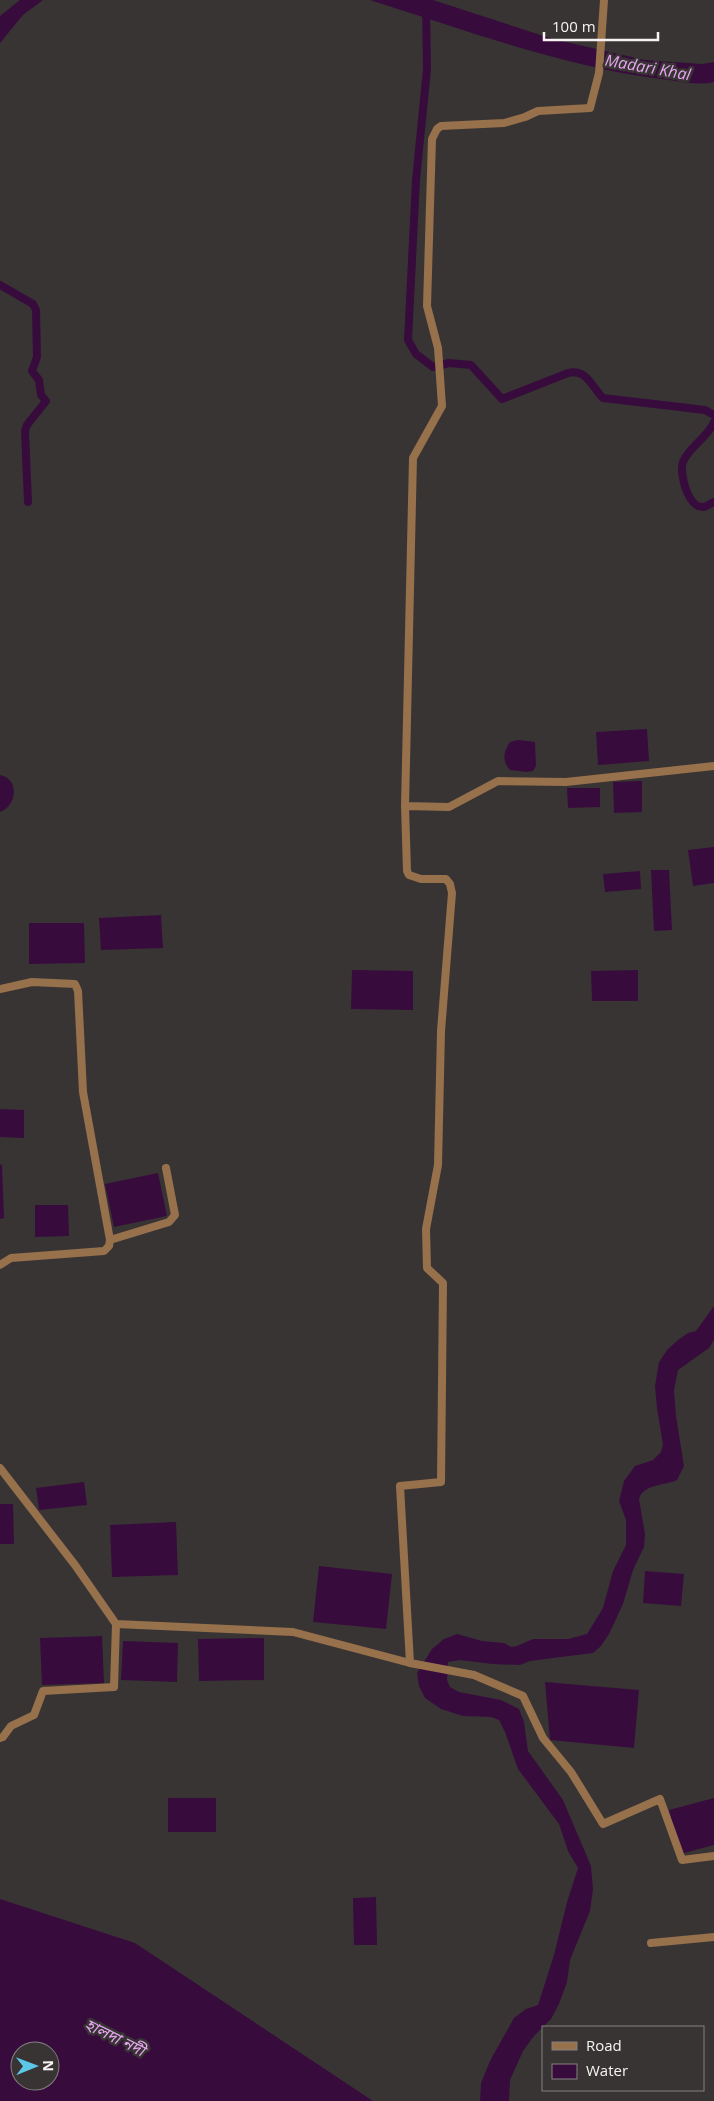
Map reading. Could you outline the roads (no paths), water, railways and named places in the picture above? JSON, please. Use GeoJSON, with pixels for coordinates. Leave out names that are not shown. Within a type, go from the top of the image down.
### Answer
{"type":"FeatureCollection","features":[{"type":"Feature","properties":{"kind":"street"},"geometry":{"type":"LineString","coordinates":[[410,1663],[400,1486],[441,1482],[443,1283],[427,1268],[426,1229],[438,1165],[441,1032],[452,893],[450,884],[446,879],[421,879],[409,875],[407,871],[405,806],[413,458],[442,406],[438,348],[427,306],[431,146],[437,129],[441,126],[504,123],[526,117],[538,111],[590,108],[599,73],[604,0]]}},
{"type":"Feature","properties":{"kind":"street"},"geometry":{"type":"LineString","coordinates":[[405,806],[449,807],[498,781],[566,782],[714,766]]}},
{"type":"Feature","properties":{"kind":"street"},"geometry":{"type":"LineString","coordinates":[[0,988],[32,982],[75,984],[78,991],[83,1092],[110,1240],[109,1246],[104,1251],[12,1258],[0,1265]]}},
{"type":"Feature","properties":{"kind":"street"},"geometry":{"type":"LineString","coordinates":[[110,1240],[169,1222],[175,1216],[166,1168]]}},
{"type":"Feature","properties":{"kind":"street"},"geometry":{"type":"LineString","coordinates":[[0,1468],[75,1565],[116,1624],[114,1687],[44,1691],[34,1714],[11,1726],[0,1738]]}},
{"type":"Feature","properties":{"kind":"street"},"geometry":{"type":"LineString","coordinates":[[116,1624],[293,1632],[410,1663],[474,1675],[523,1696],[543,1738],[571,1772],[603,1824],[660,1799],[682,1860],[714,1856]]}},
{"type":"Feature","properties":{"kind":"street"},"geometry":{"type":"LineString","coordinates":[[651,1943],[714,1937]]}},
{"type":"Feature","properties":{"kind":"water"},"geometry":{"type":"Polygon","coordinates":[[[20,0],[43,0],[23,15],[0,43],[0,16],[20,0]]]}},
{"type":"Feature","properties":{"kind":"water","name":"Madari Khal"},"geometry":{"type":"Polygon","coordinates":[[[370,0],[433,0],[553,39],[645,60],[702,64],[714,62],[714,82],[701,84],[681,82],[587,65],[477,35],[370,0]]]}},
{"type":"Feature","properties":{"kind":"water"},"geometry":{"type":"Polygon","coordinates":[[[647,729],[649,761],[598,765],[596,732],[647,729]]]}},
{"type":"Feature","properties":{"kind":"water"},"geometry":{"type":"Polygon","coordinates":[[[518,740],[535,742],[536,766],[533,771],[510,770],[506,763],[504,756],[510,742],[518,740]]]}},
{"type":"Feature","properties":{"kind":"water"},"geometry":{"type":"Polygon","coordinates":[[[0,775],[6,777],[11,782],[14,793],[10,804],[0,812],[0,775]]]}},
{"type":"Feature","properties":{"kind":"water"},"geometry":{"type":"Polygon","coordinates":[[[642,781],[642,812],[614,813],[613,782],[642,781]]]}},
{"type":"Feature","properties":{"kind":"water"},"geometry":{"type":"Polygon","coordinates":[[[567,788],[600,788],[600,807],[568,808],[567,788]]]}},
{"type":"Feature","properties":{"kind":"water"},"geometry":{"type":"Polygon","coordinates":[[[714,847],[714,883],[693,886],[688,850],[714,847]]]}},
{"type":"Feature","properties":{"kind":"water"},"geometry":{"type":"Polygon","coordinates":[[[651,870],[669,870],[672,930],[654,931],[651,870]]]}},
{"type":"Feature","properties":{"kind":"water"},"geometry":{"type":"Polygon","coordinates":[[[640,871],[641,889],[605,892],[603,874],[640,871]]]}},
{"type":"Feature","properties":{"kind":"water"},"geometry":{"type":"Polygon","coordinates":[[[161,915],[163,948],[101,950],[99,918],[161,915]]]}},
{"type":"Feature","properties":{"kind":"water"},"geometry":{"type":"Polygon","coordinates":[[[29,923],[84,923],[85,963],[29,964],[29,923]]]}},
{"type":"Feature","properties":{"kind":"water"},"geometry":{"type":"Polygon","coordinates":[[[352,970],[413,971],[413,1010],[351,1009],[352,970]]]}},
{"type":"Feature","properties":{"kind":"water"},"geometry":{"type":"Polygon","coordinates":[[[638,970],[638,1001],[592,1001],[591,971],[638,970]]]}},
{"type":"Feature","properties":{"kind":"water"},"geometry":{"type":"Polygon","coordinates":[[[0,1109],[24,1110],[24,1138],[0,1137],[0,1109]]]}},
{"type":"Feature","properties":{"kind":"water"},"geometry":{"type":"Polygon","coordinates":[[[2,1164],[4,1218],[0,1219],[0,1165],[2,1164]]]}},
{"type":"Feature","properties":{"kind":"water"},"geometry":{"type":"Polygon","coordinates":[[[158,1173],[167,1216],[114,1227],[105,1184],[158,1173]]]}},
{"type":"Feature","properties":{"kind":"water"},"geometry":{"type":"Polygon","coordinates":[[[35,1205],[68,1205],[69,1236],[35,1237],[35,1205]]]}},
{"type":"Feature","properties":{"kind":"water"},"geometry":{"type":"Polygon","coordinates":[[[714,1306],[714,1340],[709,1348],[678,1370],[674,1390],[684,1466],[677,1480],[653,1486],[641,1494],[639,1499],[645,1534],[644,1547],[633,1570],[623,1604],[609,1634],[601,1646],[593,1653],[530,1661],[520,1665],[460,1660],[448,1662],[447,1680],[450,1687],[459,1692],[501,1700],[519,1709],[524,1722],[528,1751],[563,1800],[591,1866],[593,1889],[590,1911],[570,1960],[567,1982],[559,2004],[551,2019],[542,2026],[523,2051],[510,2080],[509,2101],[480,2101],[481,2083],[490,2061],[514,2018],[526,2009],[538,2005],[578,1868],[568,1851],[559,1824],[518,1769],[499,1720],[491,1717],[463,1716],[441,1709],[425,1698],[419,1686],[417,1673],[432,1649],[444,1639],[457,1634],[482,1641],[504,1643],[511,1647],[533,1639],[568,1639],[587,1634],[603,1608],[613,1571],[626,1545],[626,1520],[619,1501],[624,1481],[635,1466],[653,1460],[661,1452],[663,1445],[655,1386],[659,1362],[667,1350],[678,1340],[688,1333],[696,1331],[714,1306]]]}},
{"type":"Feature","properties":{"kind":"water"},"geometry":{"type":"Polygon","coordinates":[[[84,1482],[87,1505],[39,1510],[36,1488],[84,1482]]]}},
{"type":"Feature","properties":{"kind":"water"},"geometry":{"type":"Polygon","coordinates":[[[0,1504],[13,1504],[14,1544],[0,1544],[0,1504]]]}},
{"type":"Feature","properties":{"kind":"water"},"geometry":{"type":"Polygon","coordinates":[[[176,1522],[178,1575],[112,1577],[110,1525],[176,1522]]]}},
{"type":"Feature","properties":{"kind":"water"},"geometry":{"type":"Polygon","coordinates":[[[319,1566],[392,1574],[386,1629],[313,1622],[319,1566]]]}},
{"type":"Feature","properties":{"kind":"water"},"geometry":{"type":"Polygon","coordinates":[[[645,1571],[684,1574],[681,1606],[643,1603],[645,1571]]]}},
{"type":"Feature","properties":{"kind":"water"},"geometry":{"type":"Polygon","coordinates":[[[102,1636],[104,1683],[42,1685],[40,1638],[102,1636]]]}},
{"type":"Feature","properties":{"kind":"water"},"geometry":{"type":"Polygon","coordinates":[[[264,1638],[264,1680],[199,1681],[198,1639],[264,1638]]]}},
{"type":"Feature","properties":{"kind":"water"},"geometry":{"type":"Polygon","coordinates":[[[123,1641],[178,1643],[177,1682],[121,1680],[123,1641]]]}},
{"type":"Feature","properties":{"kind":"water"},"geometry":{"type":"Polygon","coordinates":[[[545,1682],[639,1690],[634,1748],[550,1740],[545,1682]]]}},
{"type":"Feature","properties":{"kind":"water"},"geometry":{"type":"Polygon","coordinates":[[[168,1798],[216,1798],[216,1832],[168,1832],[168,1798]]]}},
{"type":"Feature","properties":{"kind":"water"},"geometry":{"type":"Polygon","coordinates":[[[714,1798],[714,1845],[680,1854],[669,1810],[714,1798]]]}},
{"type":"Feature","properties":{"kind":"water"},"geometry":{"type":"Polygon","coordinates":[[[376,1897],[377,1945],[354,1945],[353,1898],[376,1897]]]}},
{"type":"Feature","properties":{"kind":"water","name":"হালদা নদী"},"geometry":{"type":"Polygon","coordinates":[[[0,1899],[135,1943],[373,2101],[0,2101],[0,1899]]]}},
{"type":"Feature","properties":{"kind":"waterway"},"geometry":{"type":"LineString","coordinates":[[426,7],[427,69],[416,180],[408,340],[416,354],[433,367],[449,363],[471,365],[502,399],[574,372],[584,376],[603,398],[705,410],[714,415]]}},
{"type":"Feature","properties":{"kind":"waterway"},"geometry":{"type":"LineString","coordinates":[[0,285],[33,304],[36,310],[37,357],[32,371],[39,380],[41,395],[46,401],[27,425],[25,431],[28,502]]}},
{"type":"Feature","properties":{"kind":"waterway"},"geometry":{"type":"LineString","coordinates":[[714,422],[707,433],[693,447],[683,462],[682,467],[686,489],[693,502],[698,506],[704,507],[714,502]]}}]}
